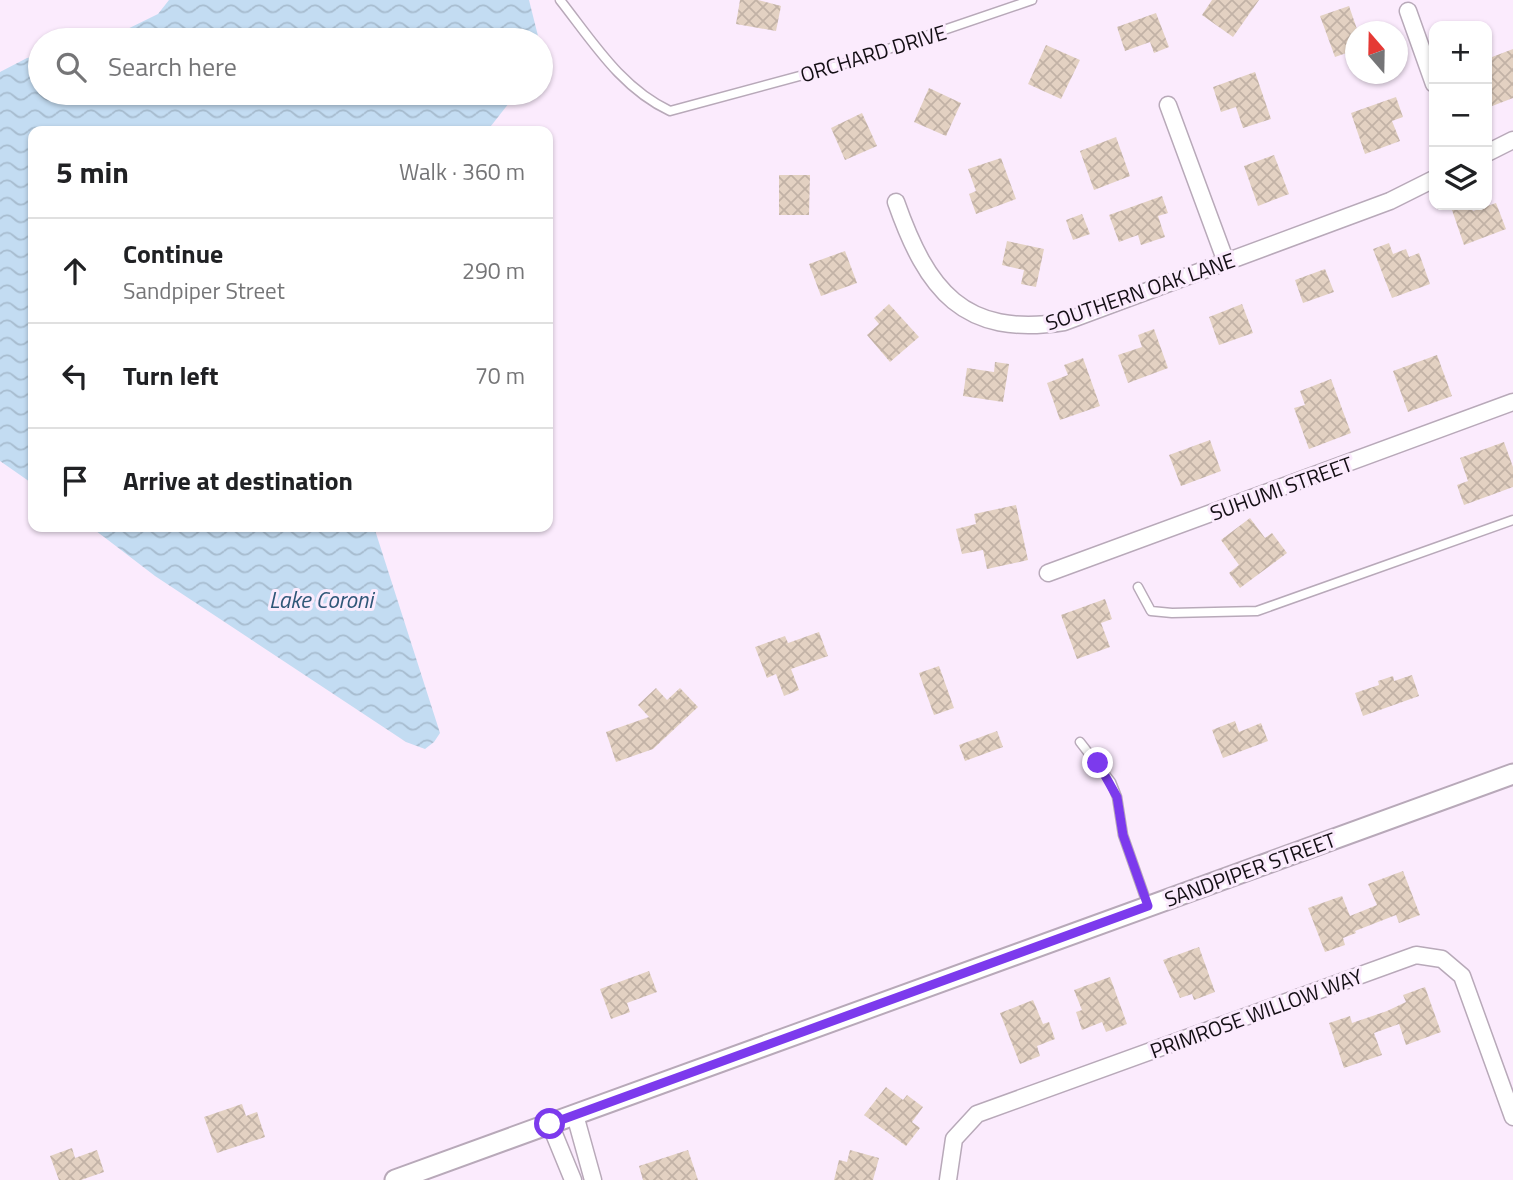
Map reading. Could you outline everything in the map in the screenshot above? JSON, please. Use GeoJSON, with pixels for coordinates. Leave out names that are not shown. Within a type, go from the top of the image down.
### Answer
{"type":"FeatureCollection","features":[{"type":"Feature","properties":{"kind":"street"},"geometry":{"type":"LineString","coordinates":[[1408,11],[1429,70]]}},
{"type":"Feature","properties":{"kind":"street"},"geometry":{"type":"LineString","coordinates":[[1168,105],[1226,262]]}},
{"type":"Feature","properties":{"kind":"street"},"geometry":{"type":"LineString","coordinates":[[1492,150],[1513,140]]}},
{"type":"Feature","properties":{"kind":"street","name":"SOUTHERN OAK LANE"},"geometry":{"type":"LineString","coordinates":[[896,202],[922,266],[940,290],[963,308],[993,323],[1029,327],[1064,322],[1390,201],[1429,182]]}},
{"type":"Feature","properties":{"kind":"street","name":"SUHUMI STREET"},"geometry":{"type":"LineString","coordinates":[[1048,573],[1513,402]]}},
{"type":"Feature","properties":{"kind":"street","name":"SANDPIPER STREET"},"geometry":{"type":"LineString","coordinates":[[396,1180],[1513,774]]}},
{"type":"Feature","properties":{"kind":"street","name":"PRIMROSE WILLOW WAY"},"geometry":{"type":"LineString","coordinates":[[948,1180],[954,1139],[977,1114],[1416,955],[1442,959],[1462,976],[1513,1117]]}},
{"type":"Feature","properties":{"kind":"street"},"geometry":{"type":"LineString","coordinates":[[575,1115],[593,1180]]}},
{"type":"Feature","properties":{"kind":"street"},"geometry":{"type":"LineString","coordinates":[[550,1124],[573,1180]]}},
{"type":"Feature","properties":{"kind":"lane","name":"ORCHARD DRIVE"},"geometry":{"type":"LineString","coordinates":[[560,0],[615,71],[645,99],[670,111],[844,64],[1032,0]]}},
{"type":"Feature","properties":{"kind":"lane"},"geometry":{"type":"LineString","coordinates":[[1139,587],[1151,611],[1257,611],[1513,520]]}},
{"type":"Feature","properties":{"kind":"lane"},"geometry":{"type":"LineString","coordinates":[[1080,742],[1111,782],[1117,797],[1123,835],[1148,906]]}},
{"type":"Feature","properties":{"kind":"water"},"geometry":{"type":"Polygon","coordinates":[[[169,0],[529,0],[536,28],[129,28],[158,14],[169,0]]]}},
{"type":"Feature","properties":{"kind":"water"},"geometry":{"type":"Polygon","coordinates":[[[27,58],[28,105],[508,105],[491,126],[28,126],[28,481],[0,461],[0,72],[27,58]]]}},
{"type":"Feature","properties":{"kind":"water","name":"Lake Coroni"},"geometry":{"type":"Polygon","coordinates":[[[98,532],[376,532],[440,733],[425,749],[406,742],[155,576],[98,532]]]}},
{"type":"Feature","properties":{"kind":"building"},"geometry":{"type":"Polygon","coordinates":[[[740,0],[758,0],[781,6],[776,31],[736,24],[740,0]]]}},
{"type":"Feature","properties":{"kind":"building"},"geometry":{"type":"Polygon","coordinates":[[[1212,0],[1259,0],[1233,37],[1202,15],[1212,0]]]}},
{"type":"Feature","properties":{"kind":"building"},"geometry":{"type":"Polygon","coordinates":[[[1349,6],[1354,21],[1345,21],[1345,54],[1335,57],[1320,16],[1349,6]]]}},
{"type":"Feature","properties":{"kind":"building"},"geometry":{"type":"Polygon","coordinates":[[[1156,13],[1169,47],[1154,53],[1150,42],[1125,51],[1117,27],[1156,13]]]}},
{"type":"Feature","properties":{"kind":"building"},"geometry":{"type":"Polygon","coordinates":[[[1046,45],[1080,60],[1061,99],[1028,84],[1046,45]]]}},
{"type":"Feature","properties":{"kind":"building"},"geometry":{"type":"Polygon","coordinates":[[[1513,49],[1513,98],[1492,106],[1492,84],[1492,57],[1513,49]]]}},
{"type":"Feature","properties":{"kind":"building"},"geometry":{"type":"Polygon","coordinates":[[[1255,72],[1271,119],[1243,128],[1236,107],[1221,112],[1213,87],[1255,72]]]}},
{"type":"Feature","properties":{"kind":"building"},"geometry":{"type":"Polygon","coordinates":[[[929,88],[961,103],[946,136],[914,122],[929,88]]]}},
{"type":"Feature","properties":{"kind":"building"},"geometry":{"type":"Polygon","coordinates":[[[1396,97],[1403,117],[1392,121],[1400,141],[1365,154],[1351,113],[1396,97]]]}},
{"type":"Feature","properties":{"kind":"building"},"geometry":{"type":"Polygon","coordinates":[[[862,113],[877,146],[845,160],[831,128],[862,113]]]}},
{"type":"Feature","properties":{"kind":"building"},"geometry":{"type":"Polygon","coordinates":[[[1116,137],[1130,176],[1094,190],[1080,151],[1116,137]]]}},
{"type":"Feature","properties":{"kind":"building"},"geometry":{"type":"Polygon","coordinates":[[[1274,155],[1289,194],[1258,206],[1244,166],[1274,155]]]}},
{"type":"Feature","properties":{"kind":"building"},"geometry":{"type":"Polygon","coordinates":[[[1001,158],[1016,199],[976,214],[969,194],[976,191],[968,169],[1001,158]]]}},
{"type":"Feature","properties":{"kind":"building"},"geometry":{"type":"Polygon","coordinates":[[[779,175],[810,175],[809,215],[779,215],[779,175]]]}},
{"type":"Feature","properties":{"kind":"building"},"geometry":{"type":"Polygon","coordinates":[[[1162,196],[1168,213],[1158,216],[1165,237],[1141,245],[1138,235],[1119,242],[1109,215],[1162,196]]]}},
{"type":"Feature","properties":{"kind":"building"},"geometry":{"type":"Polygon","coordinates":[[[1496,203],[1506,229],[1464,245],[1452,210],[1492,210],[1492,204],[1496,203]]]}},
{"type":"Feature","properties":{"kind":"building"},"geometry":{"type":"Polygon","coordinates":[[[1082,214],[1090,234],[1073,240],[1066,220],[1082,214]]]}},
{"type":"Feature","properties":{"kind":"building"},"geometry":{"type":"Polygon","coordinates":[[[1007,241],[1044,249],[1036,287],[1021,284],[1024,270],[1002,265],[1007,241]]]}},
{"type":"Feature","properties":{"kind":"building"},"geometry":{"type":"Polygon","coordinates":[[[1389,243],[1393,254],[1406,249],[1409,257],[1419,253],[1430,284],[1392,298],[1373,249],[1389,243]]]}},
{"type":"Feature","properties":{"kind":"building"},"geometry":{"type":"Polygon","coordinates":[[[845,251],[857,283],[821,296],[809,264],[845,251]]]}},
{"type":"Feature","properties":{"kind":"building"},"geometry":{"type":"Polygon","coordinates":[[[1325,269],[1334,292],[1303,303],[1295,280],[1325,269]]]}},
{"type":"Feature","properties":{"kind":"building"},"geometry":{"type":"Polygon","coordinates":[[[889,304],[919,337],[890,362],[867,335],[879,324],[874,318],[889,304]]]}},
{"type":"Feature","properties":{"kind":"building"},"geometry":{"type":"Polygon","coordinates":[[[1242,304],[1253,333],[1219,345],[1209,317],[1242,304]]]}},
{"type":"Feature","properties":{"kind":"building"},"geometry":{"type":"Polygon","coordinates":[[[1154,329],[1168,368],[1128,383],[1118,355],[1142,347],[1138,335],[1154,329]]]}},
{"type":"Feature","properties":{"kind":"building"},"geometry":{"type":"Polygon","coordinates":[[[1437,355],[1452,396],[1408,412],[1393,371],[1437,355]]]}},
{"type":"Feature","properties":{"kind":"building"},"geometry":{"type":"Polygon","coordinates":[[[1083,358],[1100,406],[1060,420],[1047,383],[1068,375],[1064,365],[1083,358]]]}},
{"type":"Feature","properties":{"kind":"building"},"geometry":{"type":"Polygon","coordinates":[[[995,362],[1009,364],[1003,402],[963,396],[967,368],[994,372],[995,362]]]}},
{"type":"Feature","properties":{"kind":"building"},"geometry":{"type":"Polygon","coordinates":[[[1331,379],[1351,433],[1309,449],[1294,408],[1305,405],[1300,391],[1331,379]]]}},
{"type":"Feature","properties":{"kind":"building"},"geometry":{"type":"Polygon","coordinates":[[[1210,440],[1221,471],[1181,486],[1169,455],[1210,440]]]}},
{"type":"Feature","properties":{"kind":"building"},"geometry":{"type":"Polygon","coordinates":[[[1504,442],[1513,467],[1513,487],[1464,505],[1457,485],[1468,481],[1460,458],[1504,442]]]}},
{"type":"Feature","properties":{"kind":"building"},"geometry":{"type":"Polygon","coordinates":[[[1016,505],[1028,560],[987,569],[983,550],[962,554],[956,529],[976,524],[974,514],[1016,505]]]}},
{"type":"Feature","properties":{"kind":"building"},"geometry":{"type":"Polygon","coordinates":[[[1250,518],[1265,538],[1272,533],[1287,553],[1240,588],[1229,573],[1239,565],[1221,540],[1250,518]]]}},
{"type":"Feature","properties":{"kind":"building"},"geometry":{"type":"Polygon","coordinates":[[[1105,599],[1112,619],[1101,623],[1110,647],[1077,659],[1061,615],[1105,599]]]}},
{"type":"Feature","properties":{"kind":"building"},"geometry":{"type":"Polygon","coordinates":[[[819,632],[828,656],[791,669],[799,690],[784,696],[776,674],[767,678],[755,647],[785,636],[788,643],[819,632]]]}},
{"type":"Feature","properties":{"kind":"building"},"geometry":{"type":"Polygon","coordinates":[[[939,666],[954,708],[934,715],[919,673],[939,666]]]}},
{"type":"Feature","properties":{"kind":"building"},"geometry":{"type":"Polygon","coordinates":[[[1412,675],[1419,696],[1363,716],[1355,693],[1379,685],[1378,681],[1393,676],[1394,681],[1412,675]]]}},
{"type":"Feature","properties":{"kind":"building"},"geometry":{"type":"Polygon","coordinates":[[[656,688],[667,700],[680,688],[698,707],[653,749],[616,762],[606,732],[649,717],[638,705],[656,688]]]}},
{"type":"Feature","properties":{"kind":"building"},"geometry":{"type":"Polygon","coordinates":[[[1235,721],[1239,732],[1261,723],[1268,741],[1223,758],[1212,730],[1235,721]]]}},
{"type":"Feature","properties":{"kind":"building"},"geometry":{"type":"Polygon","coordinates":[[[997,731],[1003,747],[965,761],[959,745],[997,731]]]}},
{"type":"Feature","properties":{"kind":"building"},"geometry":{"type":"Polygon","coordinates":[[[1403,871],[1420,915],[1399,923],[1396,915],[1355,931],[1356,933],[1343,938],[1345,945],[1325,952],[1308,908],[1342,896],[1350,916],[1377,905],[1368,884],[1403,871]]]}},
{"type":"Feature","properties":{"kind":"building"},"geometry":{"type":"Polygon","coordinates":[[[1199,947],[1215,992],[1194,1000],[1192,994],[1180,998],[1163,960],[1199,947]]]}},
{"type":"Feature","properties":{"kind":"building"},"geometry":{"type":"Polygon","coordinates":[[[649,971],[657,992],[627,1003],[630,1012],[611,1019],[600,989],[649,971]]]}},
{"type":"Feature","properties":{"kind":"building"},"geometry":{"type":"Polygon","coordinates":[[[1110,977],[1127,1024],[1106,1032],[1102,1022],[1082,1030],[1076,1012],[1082,1010],[1074,990],[1110,977]]]}},
{"type":"Feature","properties":{"kind":"building"},"geometry":{"type":"Polygon","coordinates":[[[1425,987],[1441,1032],[1406,1045],[1399,1024],[1374,1033],[1382,1055],[1344,1068],[1329,1023],[1350,1016],[1352,1023],[1387,1011],[1406,1002],[1403,995],[1425,987]]]}},
{"type":"Feature","properties":{"kind":"building"},"geometry":{"type":"Polygon","coordinates":[[[1033,1000],[1043,1024],[1049,1022],[1055,1039],[1037,1046],[1040,1056],[1020,1064],[1000,1013],[1033,1000]]]}},
{"type":"Feature","properties":{"kind":"building"},"geometry":{"type":"Polygon","coordinates":[[[886,1087],[903,1100],[907,1095],[923,1107],[912,1122],[920,1128],[906,1146],[864,1115],[886,1087]]]}},
{"type":"Feature","properties":{"kind":"building"},"geometry":{"type":"Polygon","coordinates":[[[242,1104],[246,1116],[257,1112],[265,1137],[217,1153],[204,1117],[242,1104]]]}},
{"type":"Feature","properties":{"kind":"building"},"geometry":{"type":"Polygon","coordinates":[[[72,1148],[75,1158],[97,1150],[104,1172],[81,1180],[59,1180],[50,1156],[72,1148]]]}},
{"type":"Feature","properties":{"kind":"building"},"geometry":{"type":"Polygon","coordinates":[[[688,1150],[698,1180],[643,1180],[639,1166],[688,1150]]]}},
{"type":"Feature","properties":{"kind":"building"},"geometry":{"type":"Polygon","coordinates":[[[850,1150],[879,1158],[873,1180],[834,1180],[839,1160],[847,1162],[850,1150]]]}},
{"type":"Feature","properties":{"kind":"route"},"geometry":{"type":"LineString","coordinates":[[550,1124],[1148,906],[1123,835],[1117,797],[1098,763]]}}]}
